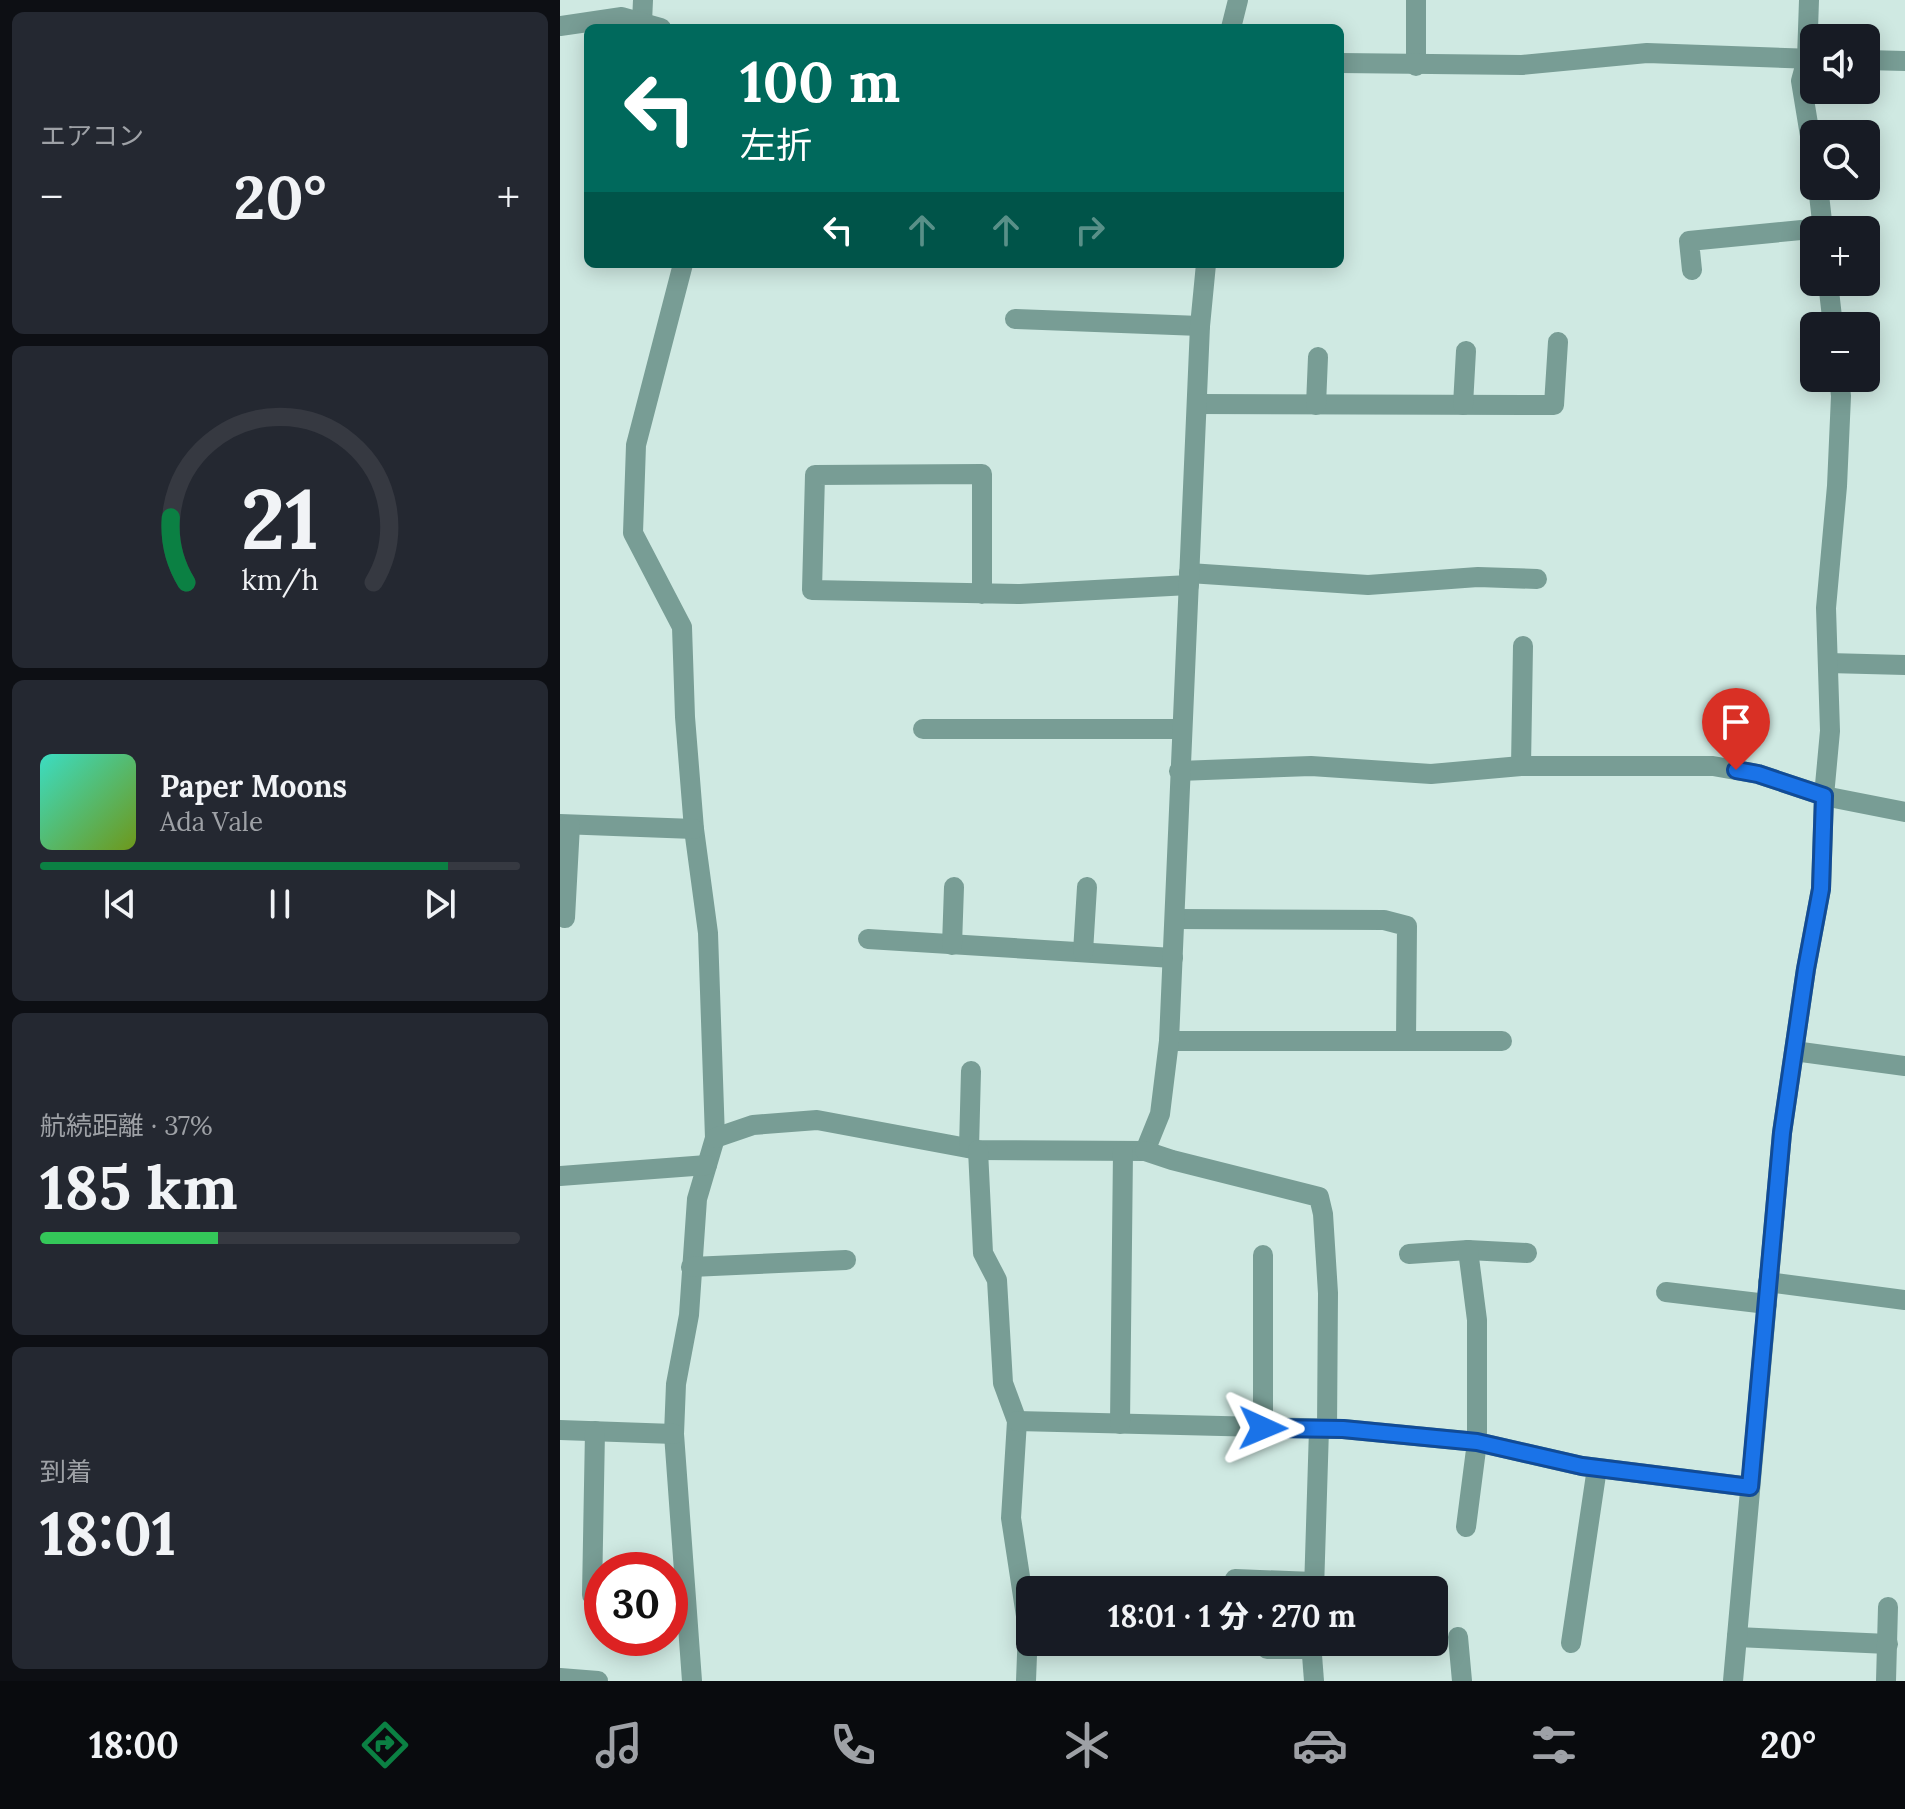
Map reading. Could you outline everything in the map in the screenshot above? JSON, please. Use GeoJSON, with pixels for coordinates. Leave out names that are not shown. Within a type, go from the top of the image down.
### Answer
{"type":"FeatureCollection","features":[{"type":"Feature","properties":{"kind":"street"},"geometry":{"type":"LineString","coordinates":[[643,0],[654,24]]}},
{"type":"Feature","properties":{"kind":"street"},"geometry":{"type":"LineString","coordinates":[[1232,24],[1238,0]]}},
{"type":"Feature","properties":{"kind":"street"},"geometry":{"type":"LineString","coordinates":[[1416,0],[1416,66]]}},
{"type":"Feature","properties":{"kind":"street"},"geometry":{"type":"LineString","coordinates":[[1809,0],[1810,24]]}},
{"type":"Feature","properties":{"kind":"street"},"geometry":{"type":"LineString","coordinates":[[560,26],[622,17],[648,24]]}},
{"type":"Feature","properties":{"kind":"street"},"geometry":{"type":"LineString","coordinates":[[1344,63],[1522,65],[1647,53],[1800,59]]}},
{"type":"Feature","properties":{"kind":"street"},"geometry":{"type":"LineString","coordinates":[[1880,60],[1905,61]]}},
{"type":"Feature","properties":{"kind":"street"},"geometry":{"type":"LineString","coordinates":[[1692,270],[1689,241],[1800,231]]}},
{"type":"Feature","properties":{"kind":"street"},"geometry":{"type":"LineString","coordinates":[[682,268],[636,445],[633,533],[682,627],[694,829],[708,933],[715,1138],[697,1199],[689,1315],[676,1384],[674,1434],[692,1681]]}},
{"type":"Feature","properties":{"kind":"street"},"geometry":{"type":"LineString","coordinates":[[1145,1151],[1160,1114],[1169,1041],[1200,326],[1206,268]]}},
{"type":"Feature","properties":{"kind":"street"},"geometry":{"type":"LineString","coordinates":[[1015,319],[1200,326]]}},
{"type":"Feature","properties":{"kind":"street"},"geometry":{"type":"LineString","coordinates":[[1197,404],[1554,405],[1558,342]]}},
{"type":"Feature","properties":{"kind":"street"},"geometry":{"type":"LineString","coordinates":[[1463,405],[1466,351]]}},
{"type":"Feature","properties":{"kind":"street"},"geometry":{"type":"LineString","coordinates":[[1316,405],[1318,357]]}},
{"type":"Feature","properties":{"kind":"street"},"geometry":{"type":"LineString","coordinates":[[1733,1681],[1782,1133],[1821,889],[1830,731],[1826,608],[1837,486],[1841,392]]}},
{"type":"Feature","properties":{"kind":"street"},"geometry":{"type":"LineString","coordinates":[[982,594],[982,474],[815,475],[812,590],[982,594],[1020,594],[1189,579],[1368,585],[1478,577],[1537,579]]}},
{"type":"Feature","properties":{"kind":"street"},"geometry":{"type":"LineString","coordinates":[[1521,766],[1523,646]]}},
{"type":"Feature","properties":{"kind":"street"},"geometry":{"type":"LineString","coordinates":[[1828,663],[1905,665]]}},
{"type":"Feature","properties":{"kind":"street"},"geometry":{"type":"LineString","coordinates":[[923,729],[1181,729]]}},
{"type":"Feature","properties":{"kind":"street"},"geometry":{"type":"LineString","coordinates":[[1179,771],[1311,766],[1431,774],[1521,766],[1713,766],[1758,774],[1824,796],[1905,812]]}},
{"type":"Feature","properties":{"kind":"street"},"geometry":{"type":"LineString","coordinates":[[565,918],[565,824],[694,829]]}},
{"type":"Feature","properties":{"kind":"street"},"geometry":{"type":"LineString","coordinates":[[952,945],[954,887]]}},
{"type":"Feature","properties":{"kind":"street"},"geometry":{"type":"LineString","coordinates":[[1083,952],[1087,887]]}},
{"type":"Feature","properties":{"kind":"street"},"geometry":{"type":"LineString","coordinates":[[1175,919],[1384,920],[1407,926],[1406,1041]]}},
{"type":"Feature","properties":{"kind":"street"},"geometry":{"type":"LineString","coordinates":[[868,939],[1173,958]]}},
{"type":"Feature","properties":{"kind":"street"},"geometry":{"type":"LineString","coordinates":[[1169,1041],[1502,1041]]}},
{"type":"Feature","properties":{"kind":"street"},"geometry":{"type":"LineString","coordinates":[[1794,1051],[1905,1066]]}},
{"type":"Feature","properties":{"kind":"street"},"geometry":{"type":"LineString","coordinates":[[971,1071],[983,1253],[997,1280],[1003,1383],[1017,1421],[1011,1518],[1028,1629],[1026,1681]]}},
{"type":"Feature","properties":{"kind":"street"},"geometry":{"type":"LineString","coordinates":[[715,1138],[753,1125],[817,1120],[974,1149],[1145,1151],[1319,1197],[1328,1293],[1315,1576]]}},
{"type":"Feature","properties":{"kind":"street"},"geometry":{"type":"LineString","coordinates":[[1120,1424],[1123,1151]]}},
{"type":"Feature","properties":{"kind":"street"},"geometry":{"type":"LineString","coordinates":[[560,1176],[707,1165]]}},
{"type":"Feature","properties":{"kind":"street"},"geometry":{"type":"LineString","coordinates":[[1466,1527],[1477,1442],[1477,1320],[1468,1250]]}},
{"type":"Feature","properties":{"kind":"street"},"geometry":{"type":"LineString","coordinates":[[1409,1254],[1468,1250],[1527,1253]]}},
{"type":"Feature","properties":{"kind":"street"},"geometry":{"type":"LineString","coordinates":[[1263,1255],[1263,1428]]}},
{"type":"Feature","properties":{"kind":"street"},"geometry":{"type":"LineString","coordinates":[[691,1267],[846,1260]]}},
{"type":"Feature","properties":{"kind":"street"},"geometry":{"type":"LineString","coordinates":[[1768,1282],[1905,1300]]}},
{"type":"Feature","properties":{"kind":"street"},"geometry":{"type":"LineString","coordinates":[[1666,1292],[1767,1304]]}},
{"type":"Feature","properties":{"kind":"street"},"geometry":{"type":"LineString","coordinates":[[1017,1421],[1323,1429],[1477,1442],[1597,1468],[1750,1487]]}},
{"type":"Feature","properties":{"kind":"street"},"geometry":{"type":"LineString","coordinates":[[560,1430],[674,1434]]}},
{"type":"Feature","properties":{"kind":"street"},"geometry":{"type":"LineString","coordinates":[[593,1552],[595,1431]]}},
{"type":"Feature","properties":{"kind":"street"},"geometry":{"type":"LineString","coordinates":[[1571,1643],[1597,1468]]}},
{"type":"Feature","properties":{"kind":"street"},"geometry":{"type":"LineString","coordinates":[[1886,1681],[1888,1607]]}},
{"type":"Feature","properties":{"kind":"street"},"geometry":{"type":"LineString","coordinates":[[1458,1637],[1462,1681]]}},
{"type":"Feature","properties":{"kind":"street"},"geometry":{"type":"LineString","coordinates":[[1737,1637],[1888,1644]]}},
{"type":"Feature","properties":{"kind":"street"},"geometry":{"type":"LineString","coordinates":[[1312,1656],[1314,1681]]}},
{"type":"Feature","properties":{"kind":"street"},"geometry":{"type":"LineString","coordinates":[[560,1678],[598,1681]]}},
{"type":"Feature","properties":{"kind":"route"},"geometry":{"type":"LineString","coordinates":[[1263,1428],[1343,1429],[1477,1442],[1582,1466],[1750,1487],[1782,1133],[1821,889],[1824,796],[1736,770]]}}]}
